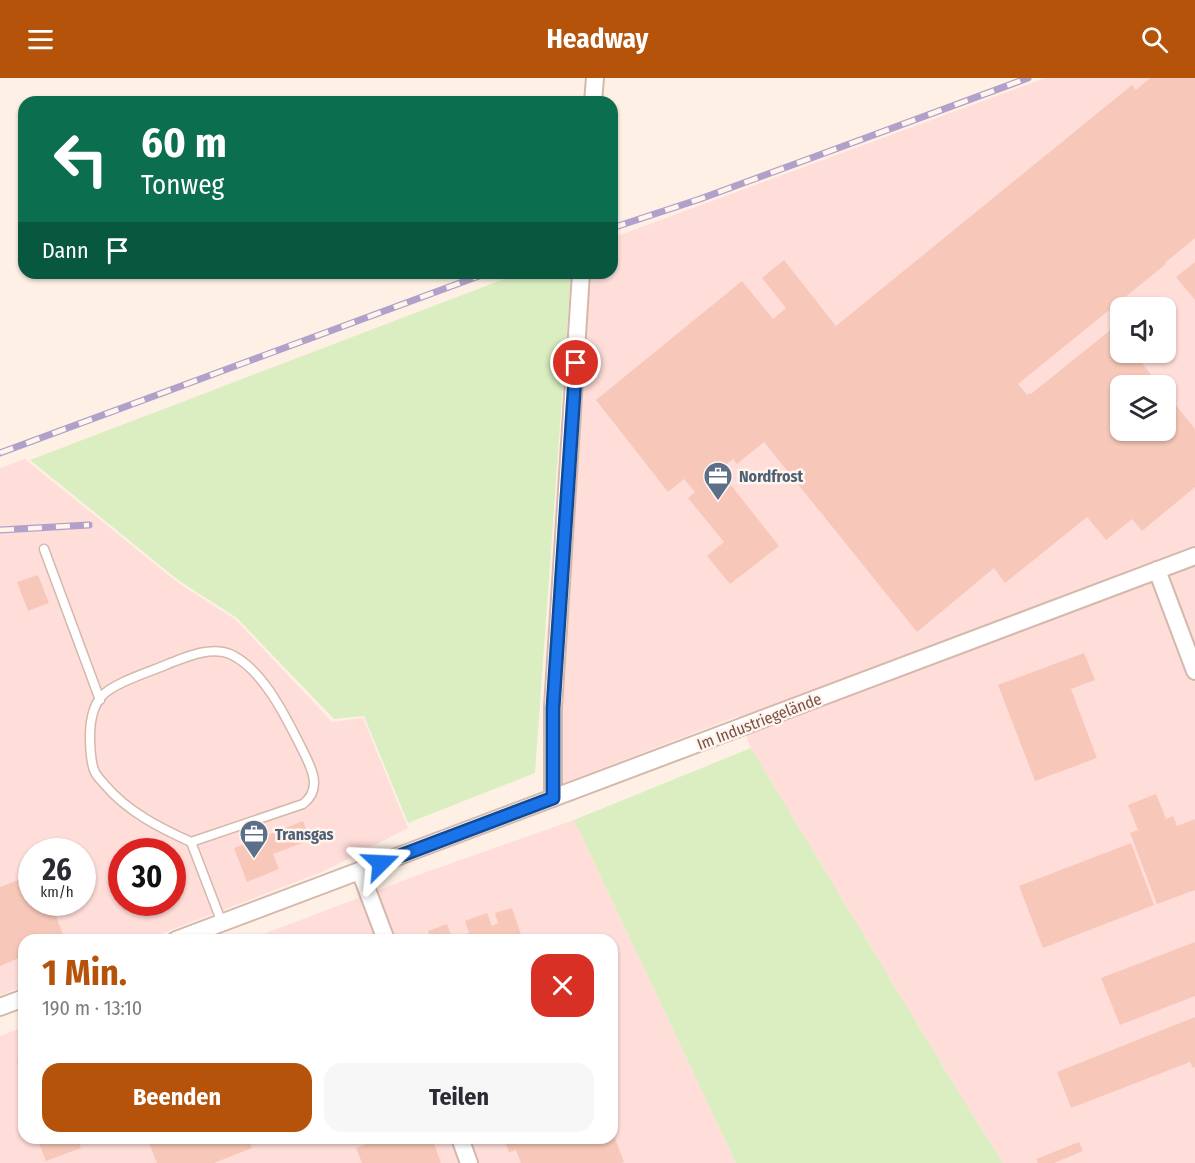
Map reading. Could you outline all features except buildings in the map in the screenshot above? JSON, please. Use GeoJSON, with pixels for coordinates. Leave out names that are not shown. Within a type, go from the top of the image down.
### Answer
{"type":"FeatureCollection","features":[{"type":"Feature","properties":{"kind":"street"},"geometry":{"type":"LineString","coordinates":[[594,96],[595,78]]}},
{"type":"Feature","properties":{"kind":"street"},"geometry":{"type":"LineString","coordinates":[[553,798],[553,708],[581,279]]}},
{"type":"Feature","properties":{"kind":"street","name":"Im Industriegelände"},"geometry":{"type":"LineString","coordinates":[[192,934],[1195,556]]}},
{"type":"Feature","properties":{"kind":"street"},"geometry":{"type":"LineString","coordinates":[[1157,570],[1195,671]]}},
{"type":"Feature","properties":{"kind":"street"},"geometry":{"type":"LineString","coordinates":[[360,871],[384,934]]}},
{"type":"Feature","properties":{"kind":"street"},"geometry":{"type":"LineString","coordinates":[[0,1007],[18,1000]]}},
{"type":"Feature","properties":{"kind":"street"},"geometry":{"type":"LineString","coordinates":[[462,1144],[469,1163]]}},
{"type":"Feature","properties":{"kind":"lane"},"geometry":{"type":"LineString","coordinates":[[44,549],[99,700]]}},
{"type":"Feature","properties":{"kind":"lane"},"geometry":{"type":"LineString","coordinates":[[218,652],[229,654],[253,671],[281,710],[314,777],[315,785],[309,799],[303,804],[191,842],[152,825],[114,796],[94,772],[90,750],[90,729],[94,710],[99,700],[109,690],[184,658],[218,652]]}},
{"type":"Feature","properties":{"kind":"lane"},"geometry":{"type":"LineString","coordinates":[[191,842],[222,923]]}},
{"type":"Feature","properties":{"kind":"shaded area"},"geometry":{"type":"Polygon","coordinates":[[[1045,78],[1195,78],[1195,1163],[1003,1163],[751,748],[738,716],[561,784],[560,713],[588,279],[618,279],[618,236],[1045,78]]]}},
{"type":"Feature","properties":{"kind":"shaded area"},"geometry":{"type":"Polygon","coordinates":[[[25,459],[177,582],[236,620],[332,722],[363,718],[408,828],[322,872],[161,934],[18,934],[18,988],[0,995],[0,468],[25,459]]]}},
{"type":"Feature","properties":{"kind":"shaded area"},"geometry":{"type":"Polygon","coordinates":[[[574,820],[736,1163],[0,1163],[0,1036],[18,1029],[18,1144],[618,1144],[618,934],[264,934],[421,874],[574,820]]]}},
{"type":"Feature","properties":{"kind":"green space"},"geometry":{"type":"Polygon","coordinates":[[[504,279],[571,279],[535,773],[408,823],[364,716],[334,719],[237,618],[178,580],[30,460],[504,279]]]}},
{"type":"Feature","properties":{"kind":"green space"},"geometry":{"type":"Polygon","coordinates":[[[751,748],[1003,1163],[736,1163],[574,820],[751,748]]]}},
{"type":"Feature","properties":{"kind":"railway"},"geometry":{"type":"LineString","coordinates":[[618,226],[700,199],[1028,78]]}},
{"type":"Feature","properties":{"kind":"railway"},"geometry":{"type":"LineString","coordinates":[[0,453],[471,279]]}},
{"type":"Feature","properties":{"kind":"railway"},"geometry":{"type":"LineString","coordinates":[[0,530],[89,525]]}},
{"type":"Feature","properties":{"kind":"place","name":"Nordfrost"},"geometry":{"type":"Point","coordinates":[718,502]}},
{"type":"Feature","properties":{"kind":"place","name":"Transgas"},"geometry":{"type":"Point","coordinates":[254,860]}},
{"type":"Feature","properties":{"kind":"route"},"geometry":{"type":"LineString","coordinates":[[381,863],[553,798],[553,708],[576,363]]}}]}
